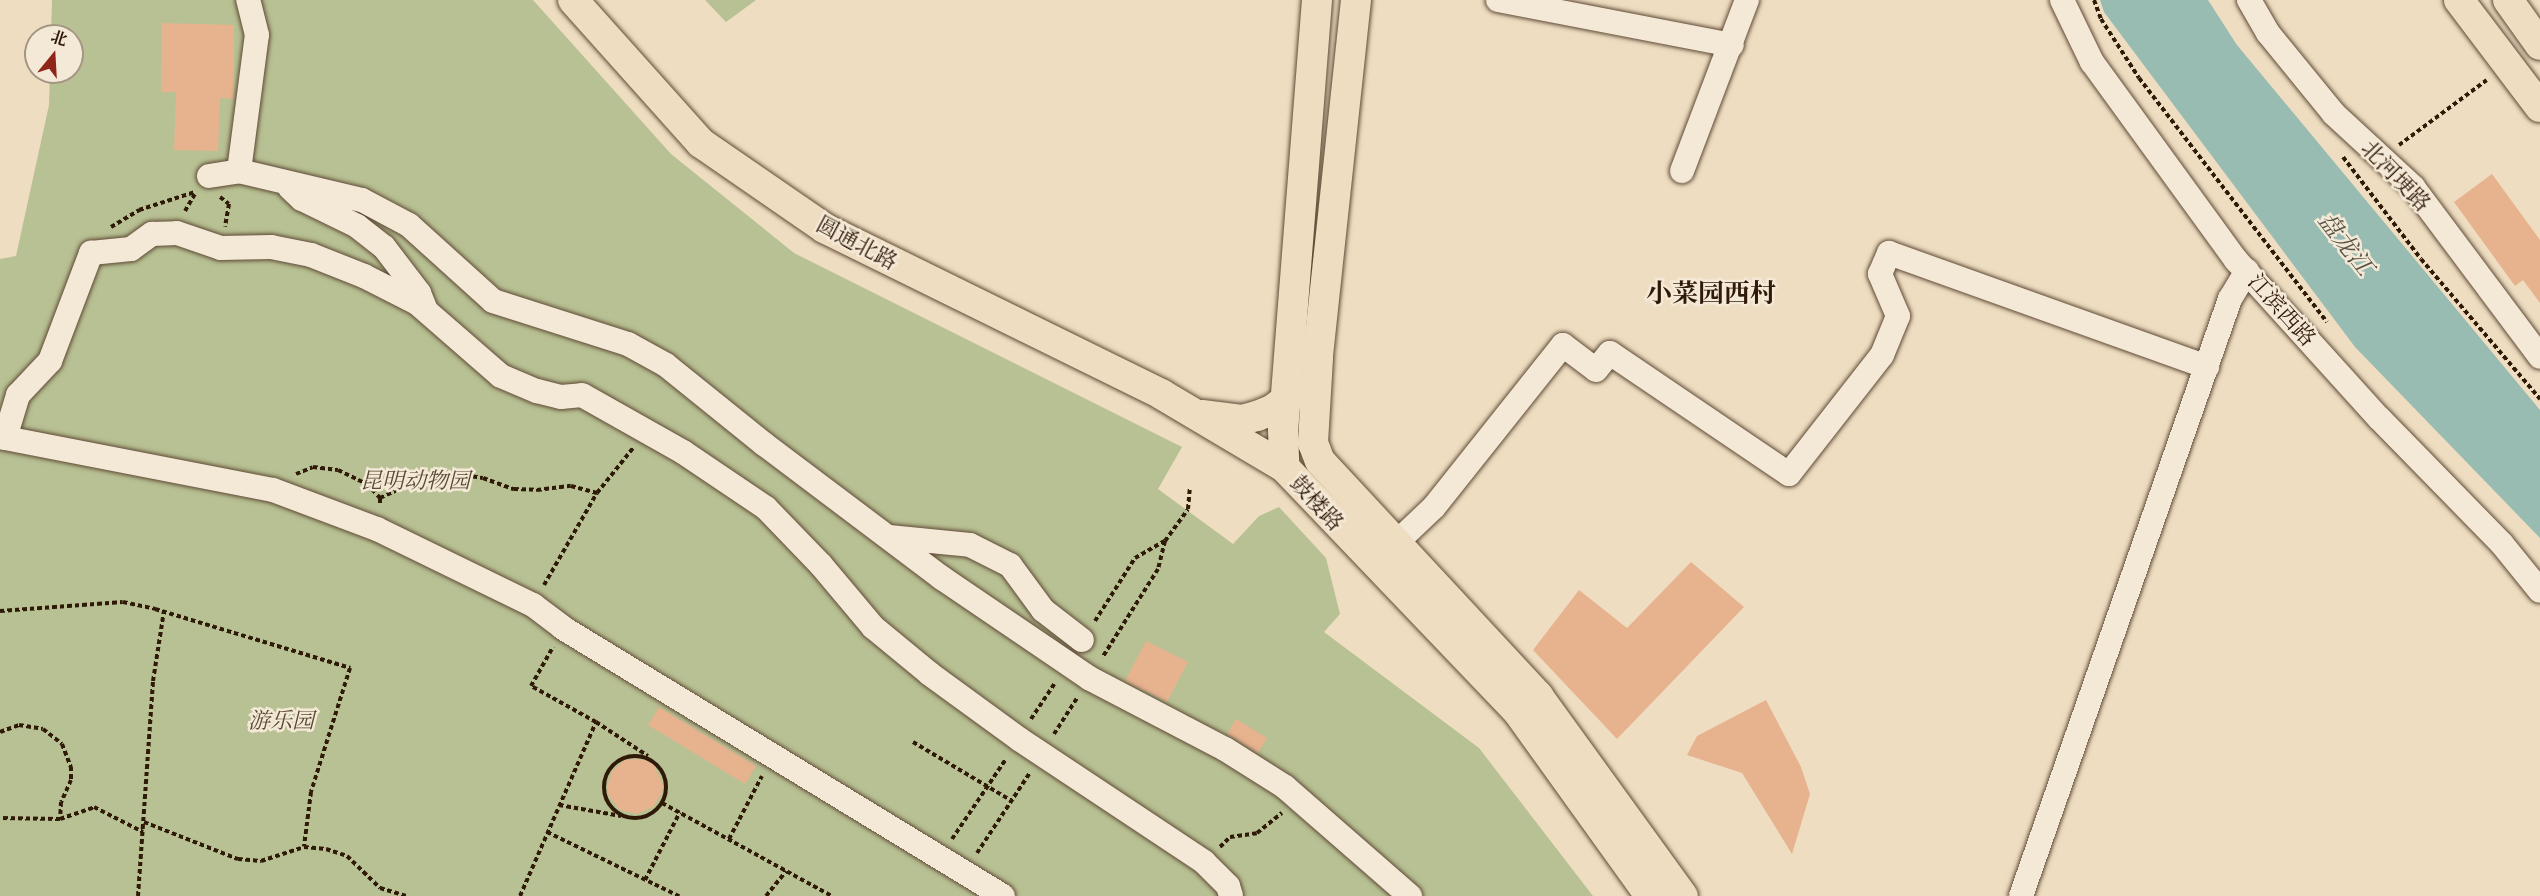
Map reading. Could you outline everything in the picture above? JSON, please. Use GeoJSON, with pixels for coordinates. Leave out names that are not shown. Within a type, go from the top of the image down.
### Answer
{"type":"FeatureCollection","features":[{"type":"Feature","properties":{"kind":"main road","name":"圆通北路"},"geometry":{"type":"LineString","coordinates":[[573,0],[701,143],[824,228],[1161,394],[1193,414],[1283,453],[1317,452]]}},
{"type":"Feature","properties":{"kind":"main road"},"geometry":{"type":"LineString","coordinates":[[1283,453],[1285,402],[1317,0]]}},
{"type":"Feature","properties":{"kind":"main road","name":"鼓楼路"},"geometry":{"type":"LineString","coordinates":[[1356,0],[1318,358],[1317,452],[1396,543],[1538,696],[1683,896]]}},
{"type":"Feature","properties":{"kind":"main road"},"geometry":{"type":"LineString","coordinates":[[2459,0],[2540,107]]}},
{"type":"Feature","properties":{"kind":"main road"},"geometry":{"type":"LineString","coordinates":[[2508,0],[2540,45]]}},
{"type":"Feature","properties":{"kind":"main road"},"geometry":{"type":"LineString","coordinates":[[1193,414],[1242,420],[1257,416],[1285,402],[1300,388],[1318,358]]}},
{"type":"Feature","properties":{"kind":"main road","name":"鼓楼路"},"geometry":{"type":"LineString","coordinates":[[1283,453],[1518,712],[1650,896]]}},
{"type":"Feature","properties":{"kind":"street"},"geometry":{"type":"LineString","coordinates":[[239,171],[257,34],[248,0]]}},
{"type":"Feature","properties":{"kind":"street"},"geometry":{"type":"LineString","coordinates":[[1498,0],[1732,45]]}},
{"type":"Feature","properties":{"kind":"street"},"geometry":{"type":"LineString","coordinates":[[1682,171],[1732,45],[1747,0]]}},
{"type":"Feature","properties":{"kind":"street","name":"江滨西路"},"geometry":{"type":"LineString","coordinates":[[2062,0],[2092,62],[2236,260],[2379,418],[2502,544],[2540,591]]}},
{"type":"Feature","properties":{"kind":"street","name":"北河埂路"},"geometry":{"type":"LineString","coordinates":[[2249,0],[2268,33],[2334,114],[2413,188],[2540,357]]}},
{"type":"Feature","properties":{"kind":"street"},"geometry":{"type":"LineString","coordinates":[[209,176],[239,171],[362,200],[385,210],[409,225],[493,301],[628,344],[666,365],[942,578],[1089,678],[1225,749],[1285,787],[1410,896]]}},
{"type":"Feature","properties":{"kind":"street"},"geometry":{"type":"LineString","coordinates":[[288,183],[302,199],[357,226],[384,247],[419,293],[427,312]]}},
{"type":"Feature","properties":{"kind":"street"},"geometry":{"type":"LineString","coordinates":[[1003,896],[563,628],[533,605],[377,528],[273,490],[3,437],[18,395],[50,361],[91,253],[131,249],[152,234],[177,233],[221,248],[271,247],[311,255],[364,276],[417,303],[501,376],[537,392],[561,397],[582,394],[683,452],[766,508],[821,565],[873,627],[930,674],[1018,739],[1204,862],[1228,886],[1231,896]]}},
{"type":"Feature","properties":{"kind":"street"},"geometry":{"type":"LineString","coordinates":[[1396,543],[1434,507],[1563,345],[1596,370],[1610,353],[1789,474],[1882,355],[1898,316],[1880,274],[1889,253],[2207,367]]}},
{"type":"Feature","properties":{"kind":"street"},"geometry":{"type":"LineString","coordinates":[[2021,896],[2230,298],[2247,270]]}},
{"type":"Feature","properties":{"kind":"street"},"geometry":{"type":"LineString","coordinates":[[888,537],[970,545],[1010,565],[1043,610],[1082,640]]}},
{"type":"Feature","properties":{"kind":"path"},"geometry":{"type":"LineString","coordinates":[[2094,0],[2101,19],[2139,78],[2329,325]]}},
{"type":"Feature","properties":{"kind":"path"},"geometry":{"type":"LineString","coordinates":[[2381,158],[2509,65]]}},
{"type":"Feature","properties":{"kind":"path"},"geometry":{"type":"LineString","coordinates":[[2337,148],[2421,259],[2540,399]]}},
{"type":"Feature","properties":{"kind":"path"},"geometry":{"type":"LineString","coordinates":[[533,605],[597,493],[646,432]]}},
{"type":"Feature","properties":{"kind":"path"},"geometry":{"type":"LineString","coordinates":[[273,490],[298,472],[313,467],[338,470],[367,484],[381,498]]}},
{"type":"Feature","properties":{"kind":"path"},"geometry":{"type":"LineString","coordinates":[[381,498],[415,483],[458,474],[483,478],[514,489],[537,490],[571,486],[597,493]]}},
{"type":"Feature","properties":{"kind":"path"},"geometry":{"type":"LineString","coordinates":[[963,873],[1012,801],[1158,569],[1165,541],[1188,509],[1190,487]]}},
{"type":"Feature","properties":{"kind":"path"},"geometry":{"type":"LineString","coordinates":[[377,528],[381,498]]}},
{"type":"Feature","properties":{"kind":"path"},"geometry":{"type":"LineString","coordinates":[[1082,640],[1135,558],[1165,541]]}},
{"type":"Feature","properties":{"kind":"path"},"geometry":{"type":"LineString","coordinates":[[0,611],[123,602],[164,612],[350,669],[311,792],[304,847]]}},
{"type":"Feature","properties":{"kind":"path"},"geometry":{"type":"LineString","coordinates":[[138,896],[153,681],[164,612]]}},
{"type":"Feature","properties":{"kind":"path"},"geometry":{"type":"LineString","coordinates":[[559,805],[627,817],[647,815],[662,803],[666,794],[664,775],[653,760],[596,722],[531,686],[563,628]]}},
{"type":"Feature","properties":{"kind":"path"},"geometry":{"type":"LineString","coordinates":[[939,857],[989,786],[1068,663]]}},
{"type":"Feature","properties":{"kind":"path"},"geometry":{"type":"LineString","coordinates":[[520,896],[596,722]]}},
{"type":"Feature","properties":{"kind":"path"},"geometry":{"type":"LineString","coordinates":[[0,732],[19,725],[31,725],[43,729],[62,744],[68,755],[71,780],[61,802],[60,819]]}},
{"type":"Feature","properties":{"kind":"path"},"geometry":{"type":"LineString","coordinates":[[913,742],[1012,801]]}},
{"type":"Feature","properties":{"kind":"path"},"geometry":{"type":"LineString","coordinates":[[627,817],[610,806],[606,797],[603,788],[609,769],[624,757],[634,755],[653,760]]}},
{"type":"Feature","properties":{"kind":"path"},"geometry":{"type":"LineString","coordinates":[[729,839],[772,755]]}},
{"type":"Feature","properties":{"kind":"path"},"geometry":{"type":"LineString","coordinates":[[1204,862],[1230,837],[1257,833],[1299,800]]}},
{"type":"Feature","properties":{"kind":"path"},"geometry":{"type":"LineString","coordinates":[[662,803],[832,896]]}},
{"type":"Feature","properties":{"kind":"path"},"geometry":{"type":"LineString","coordinates":[[0,818],[60,819],[94,807],[143,832]]}},
{"type":"Feature","properties":{"kind":"path"},"geometry":{"type":"LineString","coordinates":[[645,879],[680,812]]}},
{"type":"Feature","properties":{"kind":"path"},"geometry":{"type":"LineString","coordinates":[[144,822],[238,859],[261,861],[304,847],[326,849],[347,856],[380,888],[407,896]]}},
{"type":"Feature","properties":{"kind":"path"},"geometry":{"type":"LineString","coordinates":[[547,832],[680,896]]}},
{"type":"Feature","properties":{"kind":"path"},"geometry":{"type":"LineString","coordinates":[[766,896],[786,871]]}},
{"type":"Feature","properties":{"kind":"green space","name":"昆明动物园"},"geometry":{"type":"Polygon","coordinates":[[[52,0],[533,0],[671,154],[794,253],[1182,447],[1158,489],[1233,544],[1259,516],[1279,507],[1326,558],[1340,614],[1324,632],[1479,748],[1593,896],[0,896],[0,259],[16,256],[49,105],[50,84],[84,84],[84,24],[51,24],[52,0]]]}},
{"type":"Feature","properties":{"kind":"green space"},"geometry":{"type":"Polygon","coordinates":[[[705,0],[756,0],[726,22],[705,0]]]}},
{"type":"Feature","properties":{"kind":"water","name":"盘龙江"},"geometry":{"type":"Polygon","coordinates":[[[2100,0],[2208,0],[2237,45],[2540,410],[2540,538],[2355,347],[2104,12],[2100,0]]]}},
{"type":"Feature","properties":{"kind":"building"},"geometry":{"type":"Polygon","coordinates":[[[162,23],[234,25],[234,99],[220,98],[218,151],[174,150],[176,92],[161,92],[162,23]]]}},
{"type":"Feature","properties":{"kind":"building"},"geometry":{"type":"Polygon","coordinates":[[[2492,174],[2540,240],[2540,303],[2523,280],[2515,286],[2454,202],[2492,174]]]}},
{"type":"Feature","properties":{"kind":"building"},"geometry":{"type":"Polygon","coordinates":[[[1691,562],[1744,607],[1617,739],[1533,650],[1579,590],[1627,628],[1691,562]]]}},
{"type":"Feature","properties":{"kind":"building"},"geometry":{"type":"Polygon","coordinates":[[[1146,641],[1188,662],[1167,702],[1125,681],[1146,641]]]}},
{"type":"Feature","properties":{"kind":"building"},"geometry":{"type":"Polygon","coordinates":[[[1766,700],[1801,767],[1810,794],[1792,854],[1742,773],[1687,755],[1697,736],[1766,700]]]}},
{"type":"Feature","properties":{"kind":"building"},"geometry":{"type":"Polygon","coordinates":[[[659,707],[756,766],[745,784],[648,725],[659,707]]]}},
{"type":"Feature","properties":{"kind":"building"},"geometry":{"type":"Polygon","coordinates":[[[1236,719],[1267,738],[1258,753],[1227,734],[1236,719]]]}},
{"type":"Feature","properties":{"kind":"building"},"geometry":{"type":"Polygon","coordinates":[[[625,760],[652,761],[663,785],[662,793],[653,807],[637,814],[620,810],[609,796],[607,787],[612,771],[625,760]]]}},
{"type":"Feature","properties":{"kind":"district","name":"小菜园西村"},"geometry":{"type":"Point","coordinates":[1711,294]}},
{"type":"Feature","properties":{"kind":"park label","name":"游乐园"},"geometry":{"type":"Point","coordinates":[281,721]}}]}
